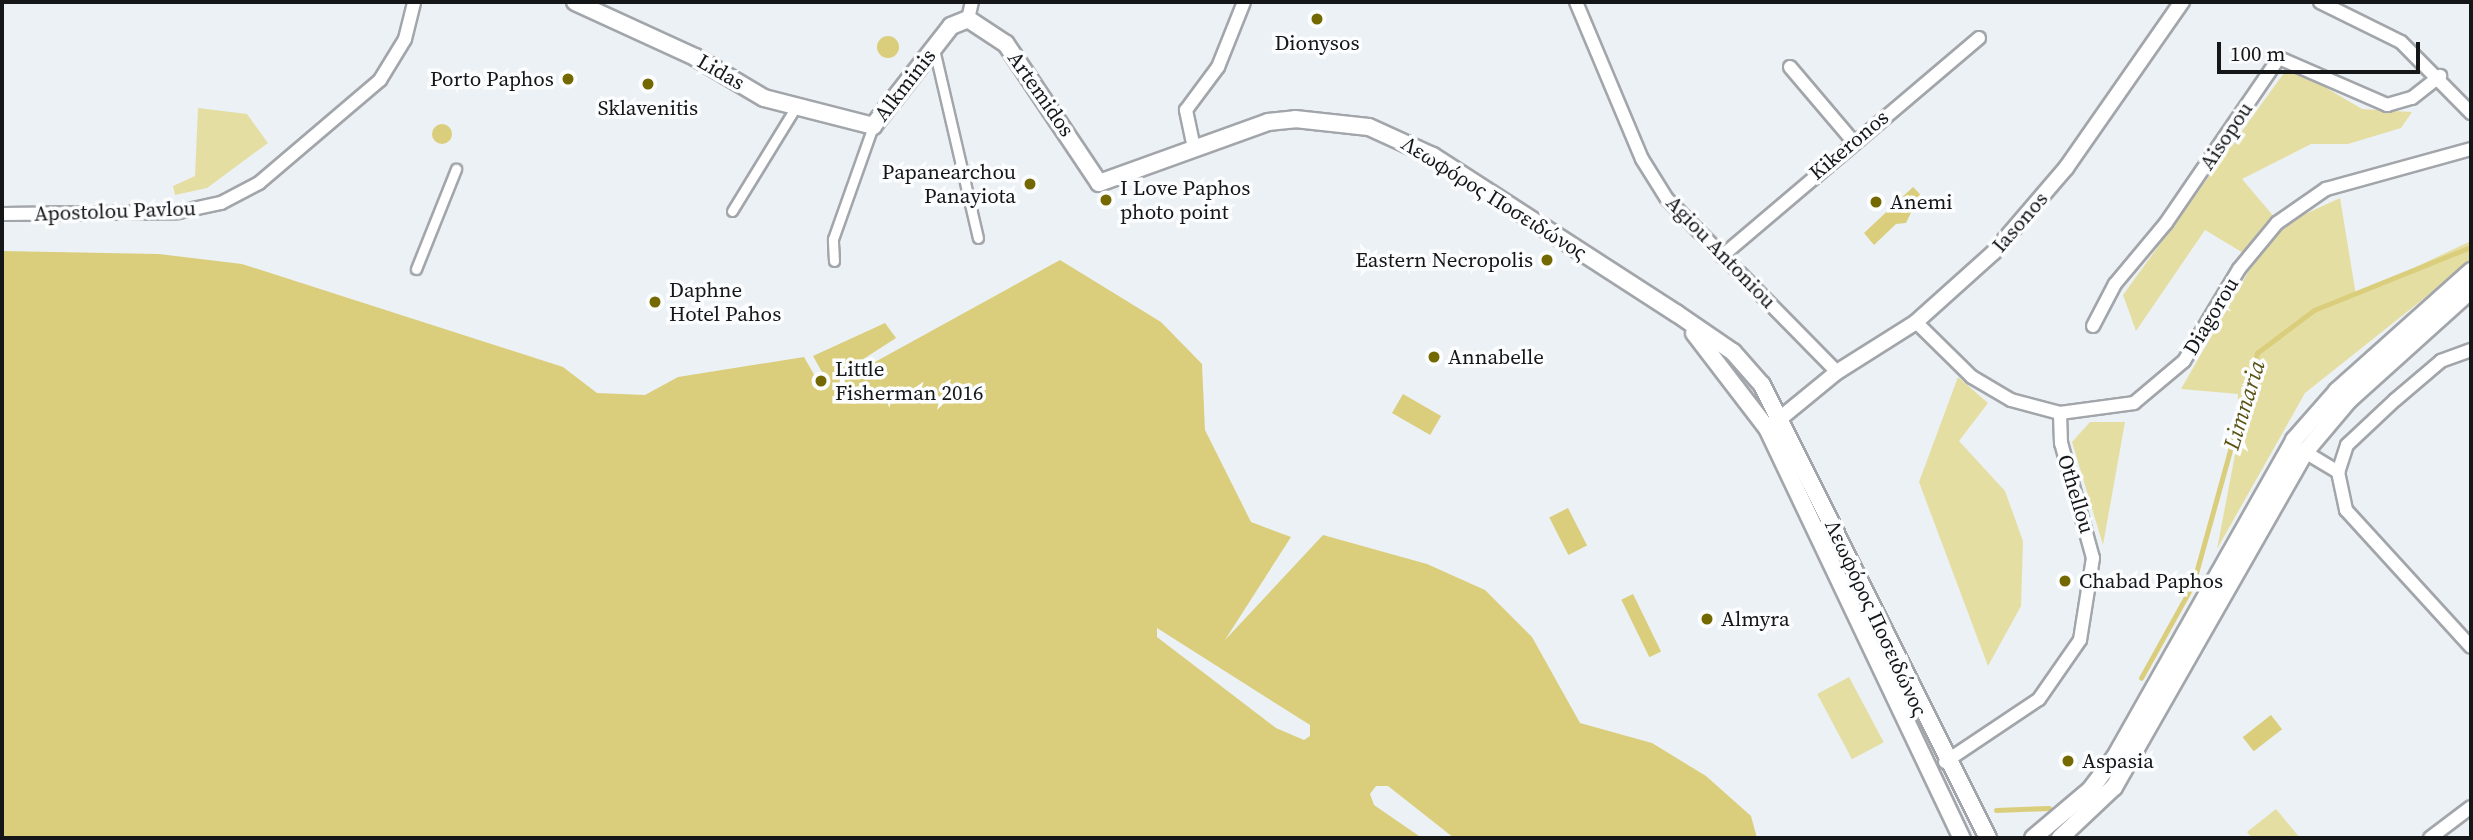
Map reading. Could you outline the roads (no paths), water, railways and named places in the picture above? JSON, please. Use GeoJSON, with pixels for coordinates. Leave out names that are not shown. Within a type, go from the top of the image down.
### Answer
{"type":"FeatureCollection","features":[{"type":"Feature","properties":{"kind":"main road","name":"Lidas"},"geometry":{"type":"LineString","coordinates":[[575,2],[794,110],[873,126]]}},
{"type":"Feature","properties":{"kind":"main road","name":"Alkminis"},"geometry":{"type":"LineString","coordinates":[[873,126],[951,26],[968,19]]}},
{"type":"Feature","properties":{"kind":"main road","name":"Artemidos"},"geometry":{"type":"LineString","coordinates":[[968,19],[1006,44],[1099,183]]}},
{"type":"Feature","properties":{"kind":"main road","name":"Λεωφόρος Ποσειδώνος"},"geometry":{"type":"LineString","coordinates":[[1099,183],[1268,122],[1321,119],[1369,127],[1441,161],[1732,352],[1780,412],[1945,762],[1988,838]]}},
{"type":"Feature","properties":{"kind":"main road"},"geometry":{"type":"LineString","coordinates":[[2060,838],[2114,787],[2305,452],[2349,400],[2468,286]]}},
{"type":"Feature","properties":{"kind":"main road"},"geometry":{"type":"LineString","coordinates":[[2034,838],[2090,790],[2115,757],[2294,440],[2337,391],[2468,286]]}},
{"type":"Feature","properties":{"kind":"main road","name":"Λεωφόρος Ποσειδώνος"},"geometry":{"type":"LineString","coordinates":[[1676,313],[1764,422],[1962,838]]}},
{"type":"Feature","properties":{"kind":"street","name":"Apostolou Pavlou"},"geometry":{"type":"LineString","coordinates":[[6,213],[179,212],[240,194],[380,80],[405,39],[414,2]]}},
{"type":"Feature","properties":{"kind":"street"},"geometry":{"type":"LineString","coordinates":[[968,19],[972,2]]}},
{"type":"Feature","properties":{"kind":"street"},"geometry":{"type":"LineString","coordinates":[[1194,148],[1186,110],[1218,66],[1244,2]]}},
{"type":"Feature","properties":{"kind":"street","name":"Agiou Antoniou"},"geometry":{"type":"LineString","coordinates":[[1576,2],[1642,159],[1668,199],[1837,372]]}},
{"type":"Feature","properties":{"kind":"street","name":"Iasonos"},"geometry":{"type":"LineString","coordinates":[[1764,422],[1916,322],[2017,228],[2182,2]]}},
{"type":"Feature","properties":{"kind":"street"},"geometry":{"type":"LineString","coordinates":[[2320,2],[2400,42],[2440,76],[2471,113]]}},
{"type":"Feature","properties":{"kind":"street","name":"Kikeronos"},"geometry":{"type":"LineString","coordinates":[[1722,256],[1852,140],[1979,38]]}},
{"type":"Feature","properties":{"kind":"street"},"geometry":{"type":"LineString","coordinates":[[934,48],[978,238]]}},
{"type":"Feature","properties":{"kind":"street","name":"Aisopou"},"geometry":{"type":"LineString","coordinates":[[2093,326],[2115,284],[2166,223],[2279,58],[2387,105],[2412,98],[2440,76]]}},
{"type":"Feature","properties":{"kind":"street"},"geometry":{"type":"LineString","coordinates":[[1790,67],[1852,140]]}},
{"type":"Feature","properties":{"kind":"street"},"geometry":{"type":"LineString","coordinates":[[732,211],[794,110]]}},
{"type":"Feature","properties":{"kind":"street","name":"Alkminis"},"geometry":{"type":"LineString","coordinates":[[834,261],[833,239],[873,126]]}},
{"type":"Feature","properties":{"kind":"street","name":"Diagorou"},"geometry":{"type":"LineString","coordinates":[[1916,322],[1990,390],[2060,413],[2109,410],[2150,393],[2213,322],[2260,241],[2326,189],[2471,149]]}},
{"type":"Feature","properties":{"kind":"street"},"geometry":{"type":"LineString","coordinates":[[416,269],[456,169]]}},
{"type":"Feature","properties":{"kind":"street"},"geometry":{"type":"LineString","coordinates":[[2471,350],[2441,361],[2395,400],[2347,445],[2338,472],[2346,510],[2471,647]]}},
{"type":"Feature","properties":{"kind":"street","name":"Othellou"},"geometry":{"type":"LineString","coordinates":[[1945,762],[2039,699],[2080,640],[2093,558],[2062,450],[2060,413]]}},
{"type":"Feature","properties":{"kind":"street"},"geometry":{"type":"LineString","coordinates":[[2305,452],[2338,472]]}},
{"type":"Feature","properties":{"kind":"street"},"geometry":{"type":"LineString","coordinates":[[2439,835],[2471,807]]}},
{"type":"Feature","properties":{"kind":"waterway","name":"Limnaria"},"geometry":{"type":"LineString","coordinates":[[2141,678],[2193,584],[2257,353],[2314,310],[2471,247]]}},
{"type":"Feature","properties":{"kind":"waterway","name":"Limnaria"},"geometry":{"type":"LineString","coordinates":[[1996,810],[2049,808]]}},
{"type":"Feature","properties":{"kind":"place","name":"Dionysos"},"geometry":{"type":"Point","coordinates":[1317,19]}},
{"type":"Feature","properties":{"kind":"place","name":"Porto Paphos"},"geometry":{"type":"Point","coordinates":[568,79]}},
{"type":"Feature","properties":{"kind":"place","name":"Sklavenitis"},"geometry":{"type":"Point","coordinates":[648,84]}},
{"type":"Feature","properties":{"kind":"place","name":"Papanearchou Panayiota"},"geometry":{"type":"Point","coordinates":[1030,184]}},
{"type":"Feature","properties":{"kind":"place","name":"I Love Paphos photo point"},"geometry":{"type":"Point","coordinates":[1106,200]}},
{"type":"Feature","properties":{"kind":"place","name":"Anemi"},"geometry":{"type":"Point","coordinates":[1876,202]}},
{"type":"Feature","properties":{"kind":"place","name":"Eastern Necropolis"},"geometry":{"type":"Point","coordinates":[1547,260]}},
{"type":"Feature","properties":{"kind":"place","name":"Daphne Hotel Pahos"},"geometry":{"type":"Point","coordinates":[655,302]}},
{"type":"Feature","properties":{"kind":"place","name":"Annabelle"},"geometry":{"type":"Point","coordinates":[1434,357]}},
{"type":"Feature","properties":{"kind":"place","name":"Little Fisherman 2016"},"geometry":{"type":"Point","coordinates":[821,381]}},
{"type":"Feature","properties":{"kind":"place","name":"Chabad Paphos"},"geometry":{"type":"Point","coordinates":[2065,581]}},
{"type":"Feature","properties":{"kind":"place","name":"Almyra"},"geometry":{"type":"Point","coordinates":[1707,619]}},
{"type":"Feature","properties":{"kind":"place","name":"Aspasia"},"geometry":{"type":"Point","coordinates":[2068,761]}}]}
